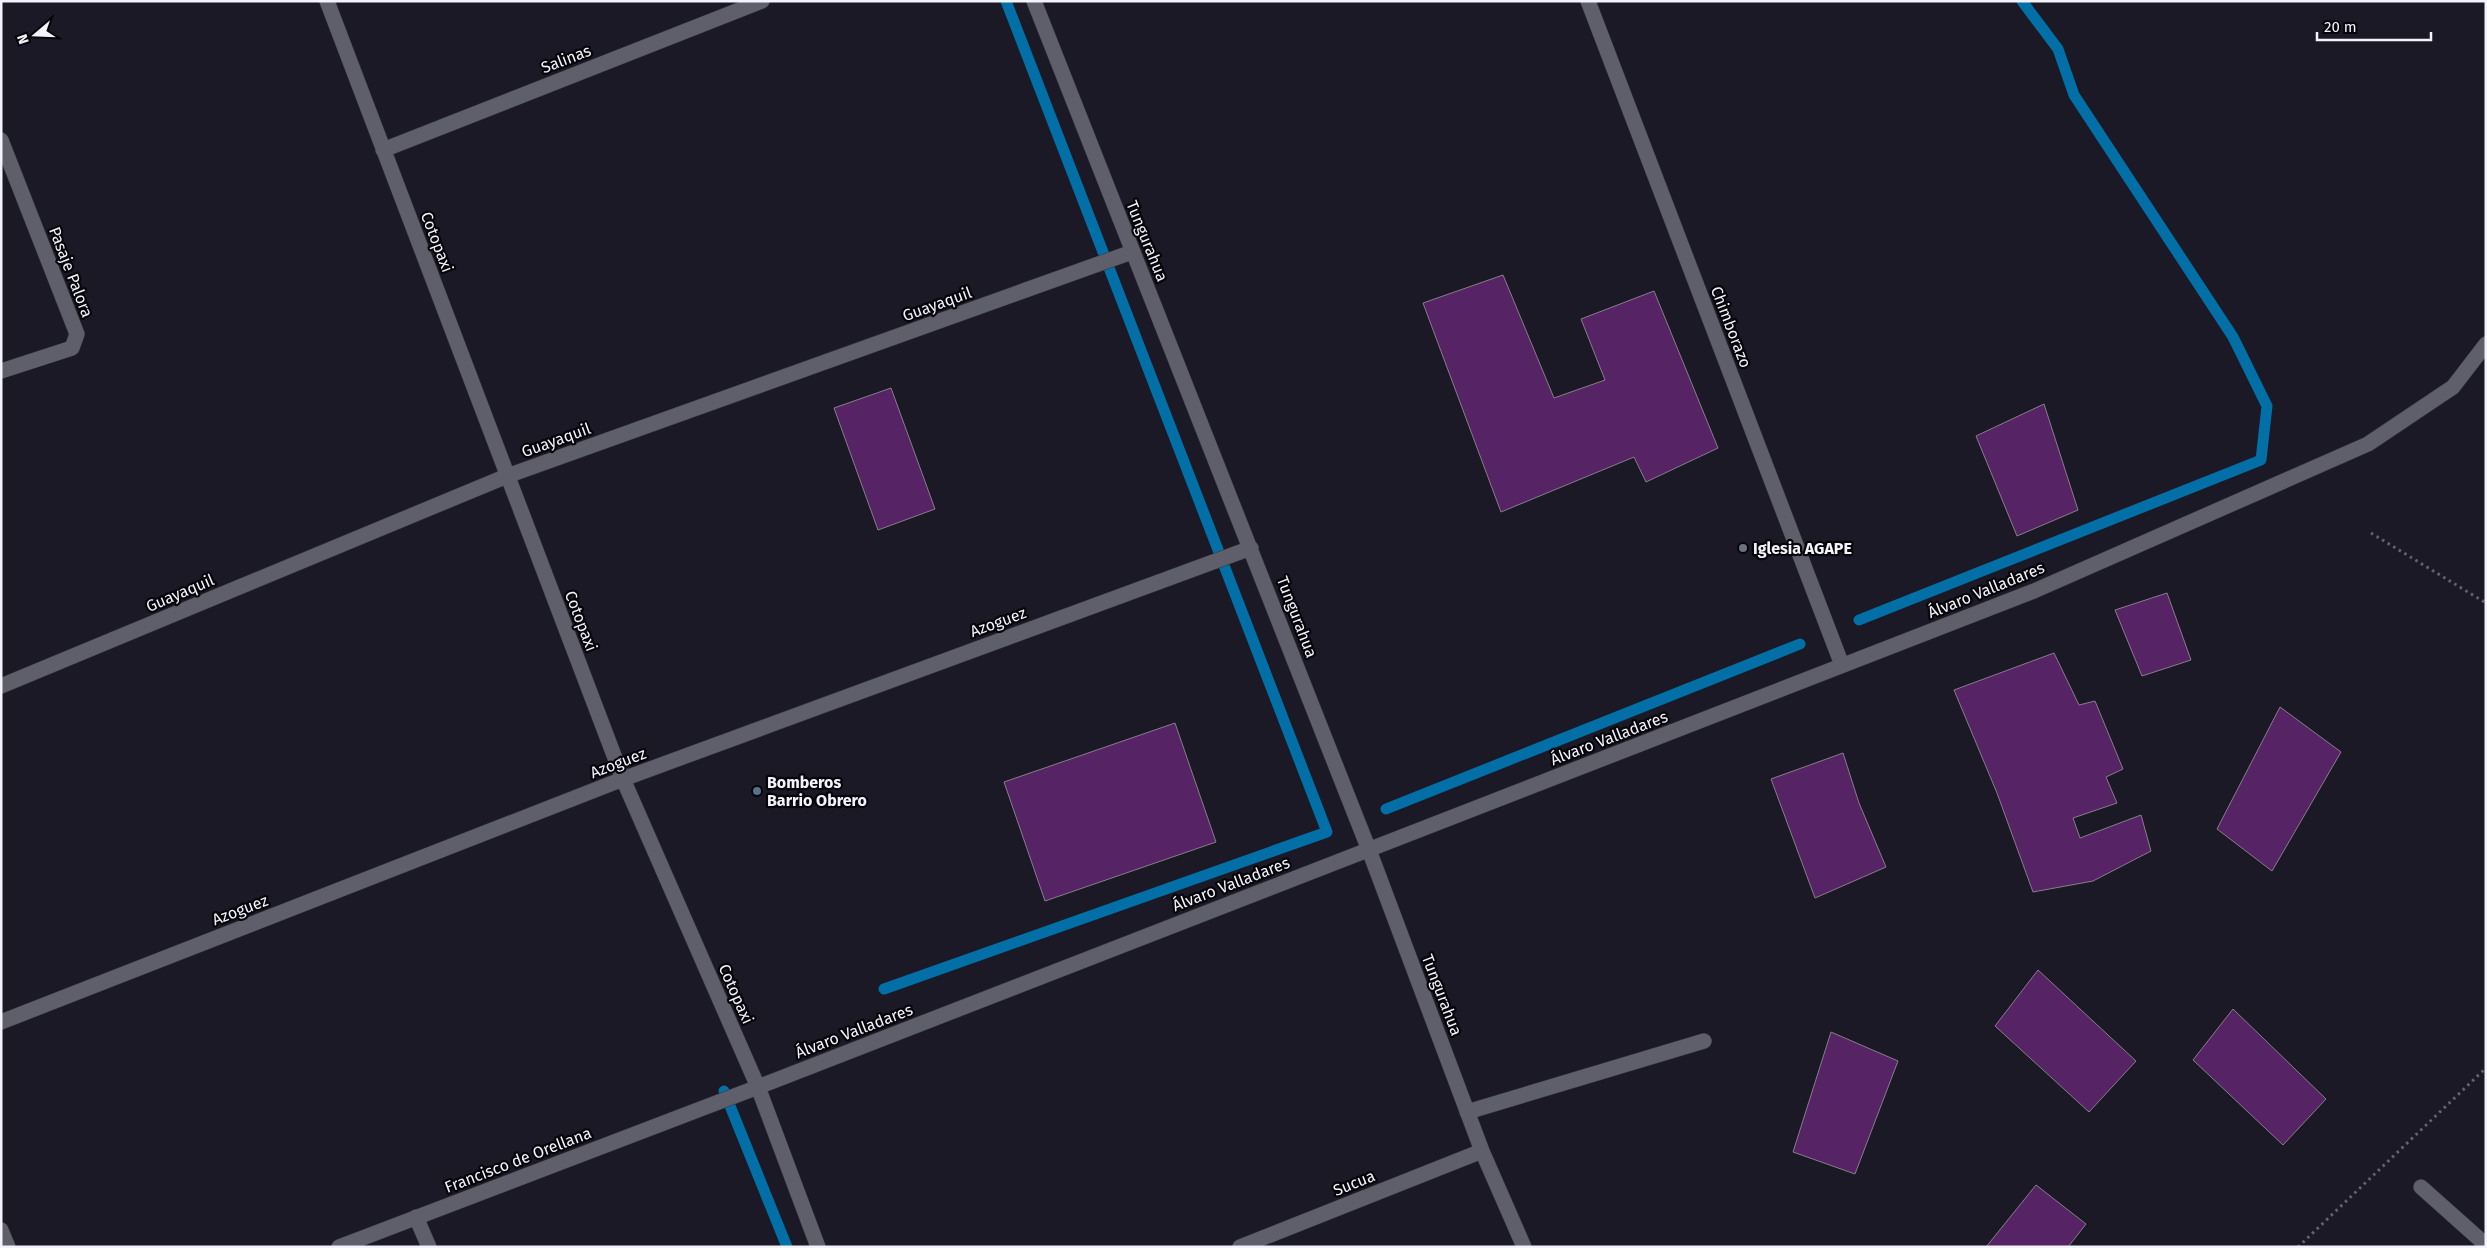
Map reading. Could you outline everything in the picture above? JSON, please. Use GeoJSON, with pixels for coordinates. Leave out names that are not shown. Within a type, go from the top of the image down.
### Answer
{"type":"FeatureCollection","features":[{"type":"Feature","properties":{"kind":"street","name":"Cotopaxi"},"geometry":{"type":"LineString","coordinates":[[327,1],[623,779],[818,1247]]}},
{"type":"Feature","properties":{"kind":"street","name":"Salinas"},"geometry":{"type":"LineString","coordinates":[[383,150],[762,1]]}},
{"type":"Feature","properties":{"kind":"street","name":"Tungurahua"},"geometry":{"type":"LineString","coordinates":[[1034,1],[1131,253],[1369,850],[1482,1151],[1524,1247]]}},
{"type":"Feature","properties":{"kind":"street","name":"Chimborazo"},"geometry":{"type":"LineString","coordinates":[[1588,1],[1842,665]]}},
{"type":"Feature","properties":{"kind":"street","name":"Pasaje Palora"},"geometry":{"type":"LineString","coordinates":[[1,140],[77,334],[72,348],[1,371]]}},
{"type":"Feature","properties":{"kind":"street","name":"Guayaquil"},"geometry":{"type":"LineString","coordinates":[[1,686],[508,476],[1131,253]]}},
{"type":"Feature","properties":{"kind":"street","name":"Álvaro Valladares"},"geometry":{"type":"LineString","coordinates":[[710,1105],[2034,591],[2368,444],[2453,387],[2486,344]]}},
{"type":"Feature","properties":{"kind":"street","name":"Azoguez"},"geometry":{"type":"LineString","coordinates":[[1,1022],[623,779],[1248,549]]}},
{"type":"Feature","properties":{"kind":"street"},"geometry":{"type":"LineString","coordinates":[[1467,1112],[1704,1041]]}},
{"type":"Feature","properties":{"kind":"street","name":"Francisco de Orellana"},"geometry":{"type":"LineString","coordinates":[[339,1247],[710,1105]]}},
{"type":"Feature","properties":{"kind":"street","name":"Sucua"},"geometry":{"type":"LineString","coordinates":[[1240,1247],[1482,1151]]}},
{"type":"Feature","properties":{"kind":"street"},"geometry":{"type":"LineString","coordinates":[[2421,1188],[2486,1245]]}},
{"type":"Feature","properties":{"kind":"street"},"geometry":{"type":"LineString","coordinates":[[416,1217],[428,1247]]}},
{"type":"Feature","properties":{"kind":"street"},"geometry":{"type":"LineString","coordinates":[[1,1230],[8,1247]]}},
{"type":"Feature","properties":{"kind":"path"},"geometry":{"type":"LineString","coordinates":[[2371,533],[2486,603]]}},
{"type":"Feature","properties":{"kind":"path"},"geometry":{"type":"LineString","coordinates":[[2298,1247],[2486,1068]]}},
{"type":"Feature","properties":{"kind":"building"},"geometry":{"type":"Polygon","coordinates":[[[1503,275],[1554,398],[1605,380],[1581,319],[1654,291],[1718,448],[1646,482],[1634,457],[1501,512],[1423,303],[1503,275]]]}},
{"type":"Feature","properties":{"kind":"building"},"geometry":{"type":"Polygon","coordinates":[[[891,388],[935,509],[878,530],[834,408],[891,388]]]}},
{"type":"Feature","properties":{"kind":"building"},"geometry":{"type":"Polygon","coordinates":[[[2044,404],[2078,510],[2017,536],[1976,436],[2044,404]]]}},
{"type":"Feature","properties":{"kind":"building"},"geometry":{"type":"Polygon","coordinates":[[[2167,593],[2191,660],[2142,676],[2115,610],[2167,593]]]}},
{"type":"Feature","properties":{"kind":"building"},"geometry":{"type":"Polygon","coordinates":[[[2054,653],[2079,705],[2095,701],[2123,769],[2106,777],[2117,803],[2073,818],[2080,838],[2141,815],[2151,851],[2093,881],[2033,892],[1997,793],[1954,690],[2054,653]]]}},
{"type":"Feature","properties":{"kind":"building"},"geometry":{"type":"Polygon","coordinates":[[[2280,707],[2341,752],[2272,871],[2217,829],[2280,707]]]}},
{"type":"Feature","properties":{"kind":"building"},"geometry":{"type":"Polygon","coordinates":[[[1175,723],[1216,842],[1045,901],[1004,782],[1175,723]]]}},
{"type":"Feature","properties":{"kind":"building"},"geometry":{"type":"Polygon","coordinates":[[[1843,753],[1859,803],[1886,867],[1815,898],[1771,779],[1843,753]]]}},
{"type":"Feature","properties":{"kind":"building"},"geometry":{"type":"Polygon","coordinates":[[[2038,970],[2136,1061],[2089,1112],[1995,1026],[2038,970]]]}},
{"type":"Feature","properties":{"kind":"building"},"geometry":{"type":"Polygon","coordinates":[[[2233,1009],[2326,1099],[2283,1145],[2193,1060],[2233,1009]]]}},
{"type":"Feature","properties":{"kind":"building"},"geometry":{"type":"Polygon","coordinates":[[[1831,1032],[1898,1061],[1855,1174],[1793,1152],[1831,1032]]]}},
{"type":"Feature","properties":{"kind":"building"},"geometry":{"type":"Polygon","coordinates":[[[2036,1185],[2086,1224],[2068,1247],[1986,1247],[2036,1185]]]}},
{"type":"Feature","properties":{"kind":"waterway"},"geometry":{"type":"LineString","coordinates":[[884,989],[1327,832],[1006,1]]}},
{"type":"Feature","properties":{"kind":"waterway"},"geometry":{"type":"LineString","coordinates":[[1859,620],[2261,460],[2267,406],[2233,337],[2074,95],[2058,49],[2022,1]]}},
{"type":"Feature","properties":{"kind":"waterway"},"geometry":{"type":"LineString","coordinates":[[1386,809],[1800,644]]}},
{"type":"Feature","properties":{"kind":"waterway"},"geometry":{"type":"LineString","coordinates":[[724,1091],[787,1247]]}},
{"type":"Feature","properties":{"kind":"place","name":"Iglesia AGAPE"},"geometry":{"type":"Point","coordinates":[1743,548]}},
{"type":"Feature","properties":{"kind":"place","name":"Bomberos Barrio Obrero"},"geometry":{"type":"Point","coordinates":[757,791]}}]}
